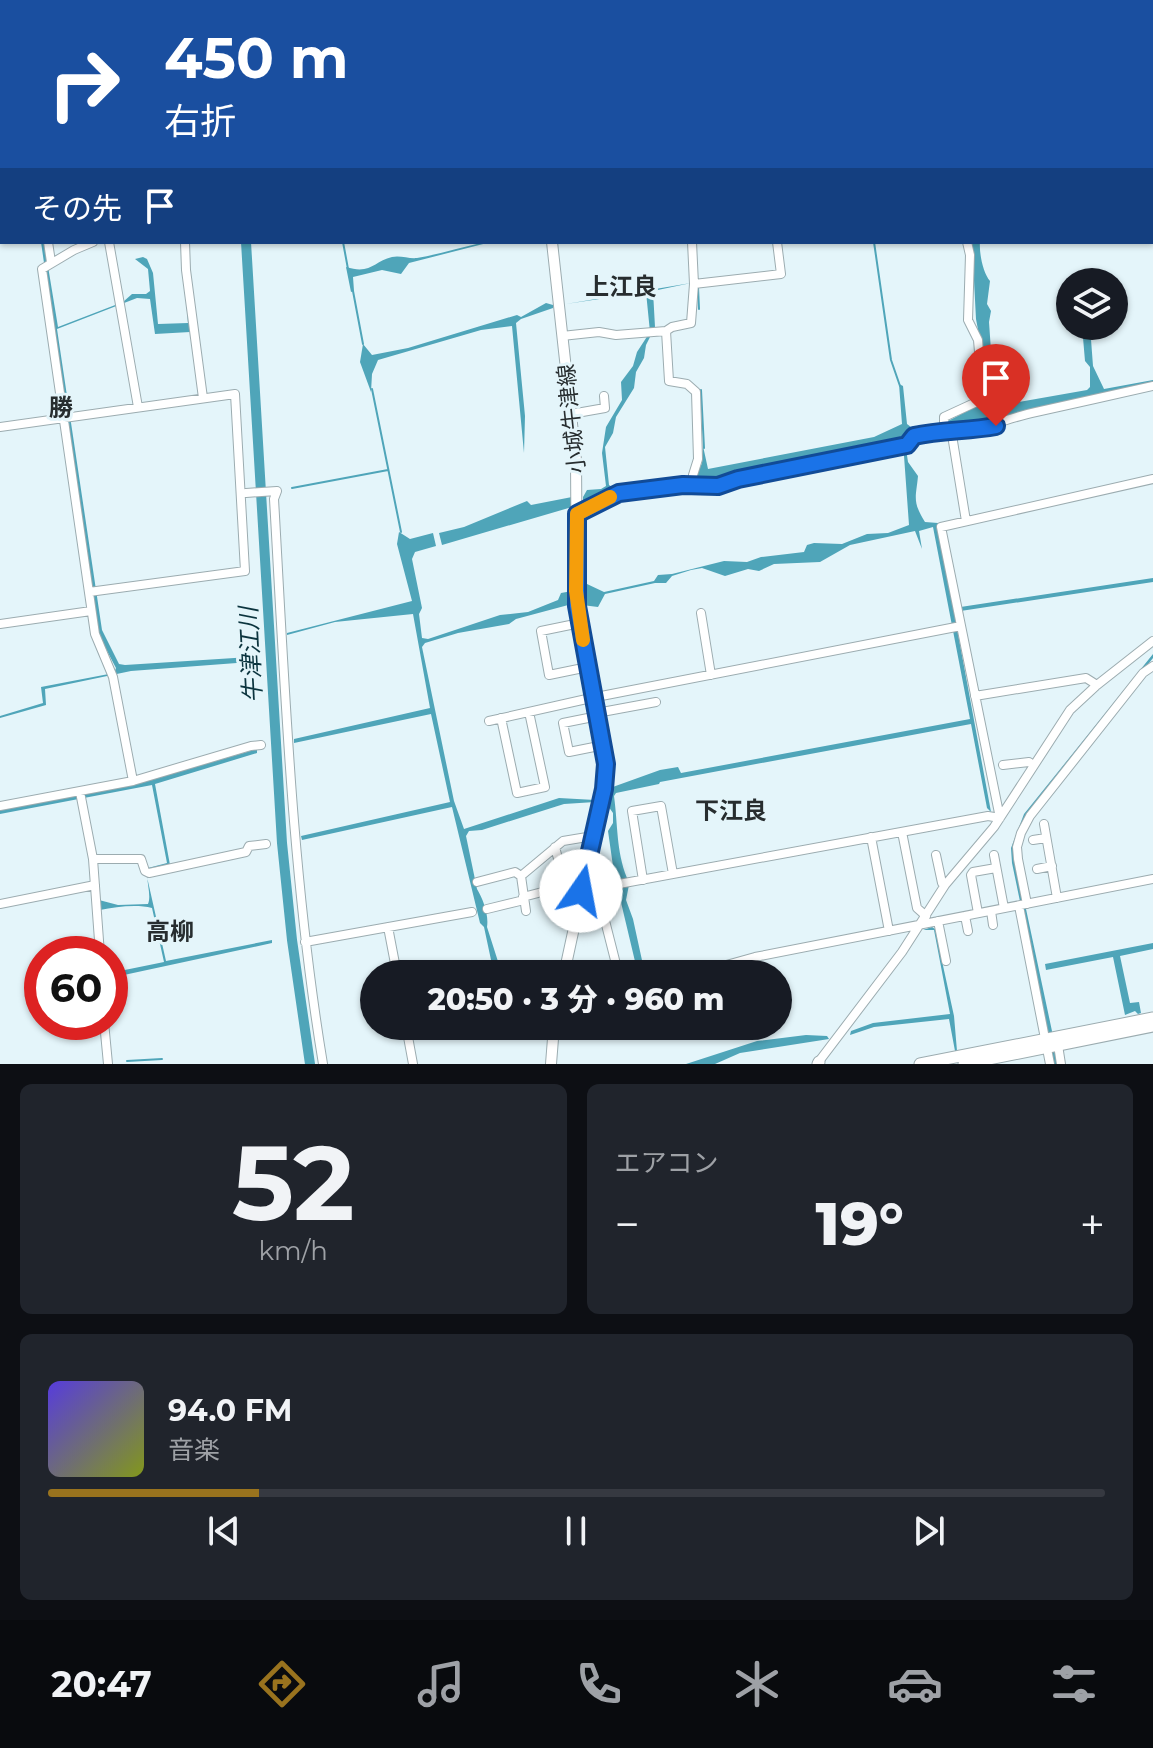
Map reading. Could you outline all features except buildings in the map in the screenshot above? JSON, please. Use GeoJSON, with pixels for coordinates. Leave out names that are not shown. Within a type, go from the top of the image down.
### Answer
{"type":"FeatureCollection","features":[{"type":"Feature","properties":{"kind":"highway"},"geometry":{"type":"LineString","coordinates":[[964,1064],[1153,1018]]}},
{"type":"Feature","properties":{"kind":"highway"},"geometry":{"type":"LineString","coordinates":[[920,1064],[1153,1026]]}},
{"type":"Feature","properties":{"kind":"main road","name":"小城牛津線"},"geometry":{"type":"LineString","coordinates":[[552,244],[577,473],[576,569],[580,623],[604,745],[604,789],[567,960]]}},
{"type":"Feature","properties":{"kind":"main road"},"geometry":{"type":"LineString","coordinates":[[551,1064],[553,1040]]}},
{"type":"Feature","properties":{"kind":"street"},"geometry":{"type":"LineString","coordinates":[[48,244],[48,264]]}},
{"type":"Feature","properties":{"kind":"street"},"geometry":{"type":"LineString","coordinates":[[89,244],[42,269],[94,592],[91,611],[95,634],[112,674],[133,781]]}},
{"type":"Feature","properties":{"kind":"street"},"geometry":{"type":"LineString","coordinates":[[109,244],[138,407]]}},
{"type":"Feature","properties":{"kind":"street"},"geometry":{"type":"LineString","coordinates":[[185,244],[203,398]]}},
{"type":"Feature","properties":{"kind":"street"},"geometry":{"type":"LineString","coordinates":[[562,336],[666,331],[691,323],[697,284],[692,244]]}},
{"type":"Feature","properties":{"kind":"street"},"geometry":{"type":"LineString","coordinates":[[697,284],[781,274],[777,244]]}},
{"type":"Feature","properties":{"kind":"street"},"geometry":{"type":"LineString","coordinates":[[966,521],[944,417],[983,399],[978,340],[968,320],[970,255],[967,244]]}},
{"type":"Feature","properties":{"kind":"street"},"geometry":{"type":"LineString","coordinates":[[666,331],[669,381],[687,384],[696,392],[698,459],[693,481]]}},
{"type":"Feature","properties":{"kind":"street"},"geometry":{"type":"LineString","coordinates":[[577,514],[619,493],[693,481],[718,486],[738,479],[905,446],[914,436],[945,426],[996,426],[1031,413],[1153,386]]}},
{"type":"Feature","properties":{"kind":"street"},"geometry":{"type":"LineString","coordinates":[[0,427],[235,394],[245,571],[94,592]]}},
{"type":"Feature","properties":{"kind":"street"},"geometry":{"type":"LineString","coordinates":[[571,414],[605,408],[604,396]]}},
{"type":"Feature","properties":{"kind":"street"},"geometry":{"type":"LineString","coordinates":[[1000,818],[941,527],[1153,479]]}},
{"type":"Feature","properties":{"kind":"street"},"geometry":{"type":"LineString","coordinates":[[239,483],[246,493]]}},
{"type":"Feature","properties":{"kind":"street"},"geometry":{"type":"LineString","coordinates":[[246,493],[277,491],[274,499],[281,618],[305,942],[323,1064]]}},
{"type":"Feature","properties":{"kind":"street"},"geometry":{"type":"LineString","coordinates":[[241,508],[246,493]]}},
{"type":"Feature","properties":{"kind":"street"},"geometry":{"type":"LineString","coordinates":[[0,624],[91,611]]}},
{"type":"Feature","properties":{"kind":"street"},"geometry":{"type":"LineString","coordinates":[[701,613],[711,675]]}},
{"type":"Feature","properties":{"kind":"street"},"geometry":{"type":"LineString","coordinates":[[580,623],[541,631],[549,675],[588,667]]}},
{"type":"Feature","properties":{"kind":"street"},"geometry":{"type":"LineString","coordinates":[[489,721],[961,626]]}},
{"type":"Feature","properties":{"kind":"street"},"geometry":{"type":"LineString","coordinates":[[921,912],[1000,818],[1070,710],[1097,685],[1149,654],[1153,641]]}},
{"type":"Feature","properties":{"kind":"street"},"geometry":{"type":"LineString","coordinates":[[1050,1064],[1050,1043],[1023,905],[1017,847],[1025,824],[1134,685],[1153,666]]}},
{"type":"Feature","properties":{"kind":"street"},"geometry":{"type":"LineString","coordinates":[[975,696],[1086,678],[1097,685]]}},
{"type":"Feature","properties":{"kind":"street"},"geometry":{"type":"LineString","coordinates":[[604,745],[569,752],[563,723],[656,702]]}},
{"type":"Feature","properties":{"kind":"street"},"geometry":{"type":"LineString","coordinates":[[501,718],[517,793],[545,787],[529,712]]}},
{"type":"Feature","properties":{"kind":"street"},"geometry":{"type":"LineString","coordinates":[[0,806],[81,796],[261,745]]}},
{"type":"Feature","properties":{"kind":"street"},"geometry":{"type":"LineString","coordinates":[[1003,765],[1029,762],[1033,765]]}},
{"type":"Feature","properties":{"kind":"street"},"geometry":{"type":"LineString","coordinates":[[81,796],[93,859],[99,936]]}},
{"type":"Feature","properties":{"kind":"street"},"geometry":{"type":"LineString","coordinates":[[643,880],[632,811],[661,806],[673,874]]}},
{"type":"Feature","properties":{"kind":"street"},"geometry":{"type":"LineString","coordinates":[[580,897],[673,874],[988,816],[1000,818]]}},
{"type":"Feature","properties":{"kind":"street"},"geometry":{"type":"LineString","coordinates":[[1044,824],[1057,898]]}},
{"type":"Feature","properties":{"kind":"street"},"geometry":{"type":"LineString","coordinates":[[818,1063],[920,924],[921,912],[902,832]]}},
{"type":"Feature","properties":{"kind":"street"},"geometry":{"type":"LineString","coordinates":[[521,876],[563,841],[593,836]]}},
{"type":"Feature","properties":{"kind":"street"},"geometry":{"type":"LineString","coordinates":[[871,837],[888,926]]}},
{"type":"Feature","properties":{"kind":"street"},"geometry":{"type":"LineString","coordinates":[[1033,840],[1046,838]]}},
{"type":"Feature","properties":{"kind":"street"},"geometry":{"type":"LineString","coordinates":[[93,859],[141,859],[148,872],[246,852],[249,846],[266,844]]}},
{"type":"Feature","properties":{"kind":"street"},"geometry":{"type":"LineString","coordinates":[[555,847],[568,897],[600,901],[615,960]]}},
{"type":"Feature","properties":{"kind":"street"},"geometry":{"type":"LineString","coordinates":[[936,855],[945,885]]}},
{"type":"Feature","properties":{"kind":"street"},"geometry":{"type":"LineString","coordinates":[[994,855],[1004,908]]}},
{"type":"Feature","properties":{"kind":"street"},"geometry":{"type":"LineString","coordinates":[[1037,869],[1052,866]]}},
{"type":"Feature","properties":{"kind":"street"},"geometry":{"type":"LineString","coordinates":[[978,913],[971,875],[996,868]]}},
{"type":"Feature","properties":{"kind":"street"},"geometry":{"type":"LineString","coordinates":[[477,882],[515,872],[521,876],[526,911]]}},
{"type":"Feature","properties":{"kind":"street"},"geometry":{"type":"LineString","coordinates":[[744,960],[888,926],[938,921],[1153,879]]}},
{"type":"Feature","properties":{"kind":"street"},"geometry":{"type":"LineString","coordinates":[[0,904],[95,885]]}},
{"type":"Feature","properties":{"kind":"street"},"geometry":{"type":"LineString","coordinates":[[487,909],[565,886]]}},
{"type":"Feature","properties":{"kind":"street"},"geometry":{"type":"LineString","coordinates":[[991,911],[993,925]]}},
{"type":"Feature","properties":{"kind":"street"},"geometry":{"type":"LineString","coordinates":[[305,942],[472,912]]}},
{"type":"Feature","properties":{"kind":"street"},"geometry":{"type":"LineString","coordinates":[[965,916],[968,931]]}},
{"type":"Feature","properties":{"kind":"street"},"geometry":{"type":"LineString","coordinates":[[938,921],[946,961]]}},
{"type":"Feature","properties":{"kind":"street"},"geometry":{"type":"LineString","coordinates":[[388,927],[394,960]]}},
{"type":"Feature","properties":{"kind":"street"},"geometry":{"type":"LineString","coordinates":[[106,1040],[108,1064]]}},
{"type":"Feature","properties":{"kind":"street"},"geometry":{"type":"LineString","coordinates":[[408,1040],[413,1064]]}},
{"type":"Feature","properties":{"kind":"street"},"geometry":{"type":"LineString","coordinates":[[1050,1043],[1061,1064]]}},
{"type":"Feature","properties":{"kind":"water"},"geometry":{"type":"Polygon","coordinates":[[[41,244],[44,244],[58,327],[123,302],[132,294],[150,291],[148,269],[135,259],[143,257],[153,273],[158,324],[188,323],[183,244],[190,332],[155,334],[150,299],[137,298],[57,329],[102,630],[119,664],[250,657],[250,662],[131,671],[45,689],[46,705],[0,718],[43,703],[41,687],[114,673],[116,668],[97,632],[41,244]]]}},
{"type":"Feature","properties":{"kind":"water"},"geometry":{"type":"Polygon","coordinates":[[[483,244],[409,263],[401,274],[382,270],[353,277],[354,291],[351,292],[346,267],[367,268],[398,256],[417,258],[483,244]]]}},
{"type":"Feature","properties":{"kind":"water"},"geometry":{"type":"Polygon","coordinates":[[[972,244],[980,244],[982,263],[990,281],[987,304],[991,311],[994,394],[1001,405],[1087,390],[1090,387],[1090,367],[1085,361],[1083,340],[1091,340],[1093,366],[1104,389],[1153,380],[1031,409],[996,421],[946,424],[912,432],[905,442],[908,462],[918,476],[916,495],[921,515],[925,522],[938,523],[954,608],[1153,578],[1153,582],[954,612],[991,812],[987,808],[971,724],[660,782],[616,793],[619,847],[627,878],[615,880],[608,831],[613,823],[613,813],[608,806],[610,788],[660,770],[678,767],[681,773],[970,719],[933,527],[919,531],[922,549],[915,531],[850,545],[820,562],[774,564],[759,571],[748,569],[725,576],[702,568],[691,570],[672,576],[666,583],[605,594],[598,607],[582,605],[582,585],[587,584],[604,592],[654,581],[658,575],[724,561],[747,562],[761,557],[804,552],[807,545],[814,543],[842,544],[867,534],[888,533],[909,525],[903,442],[740,473],[708,483],[696,478],[612,491],[583,507],[587,490],[606,486],[602,453],[606,427],[622,400],[621,382],[650,332],[646,292],[566,304],[691,283],[653,291],[655,327],[636,372],[634,388],[616,417],[613,433],[605,447],[609,485],[612,487],[696,477],[702,463],[703,446],[708,469],[874,437],[902,424],[899,384],[903,386],[907,424],[911,427],[946,422],[987,401],[990,394],[976,319],[972,244]]]}},
{"type":"Feature","properties":{"kind":"water"},"geometry":{"type":"Polygon","coordinates":[[[546,303],[553,305],[553,308],[516,323],[525,416],[524,453],[512,326],[481,330],[378,360],[372,374],[371,392],[360,362],[363,344],[372,355],[408,348],[517,315],[521,317],[546,303]]]}},
{"type":"Feature","properties":{"kind":"water"},"geometry":{"type":"Polygon","coordinates":[[[572,497],[572,507],[442,545],[439,533],[464,527],[527,501],[531,505],[572,497]]]}},
{"type":"Feature","properties":{"kind":"water"},"geometry":{"type":"Polygon","coordinates":[[[399,532],[410,539],[433,533],[436,546],[415,552],[412,559],[422,608],[419,614],[422,638],[428,639],[500,615],[528,612],[558,600],[561,593],[572,591],[572,604],[516,619],[509,624],[458,633],[425,643],[422,647],[454,801],[464,829],[559,798],[595,800],[564,804],[482,830],[469,831],[466,836],[477,889],[485,907],[487,927],[498,960],[491,960],[484,927],[480,923],[452,807],[302,840],[301,836],[450,802],[431,714],[294,743],[294,739],[430,708],[413,614],[335,622],[287,635],[412,601],[397,544],[399,532]]]}},
{"type":"Feature","properties":{"kind":"water"},"geometry":{"type":"Polygon","coordinates":[[[1153,654],[1153,658],[1027,816],[1016,862],[1059,1064],[1054,1064],[1011,848],[1024,814],[1153,654]]]}},
{"type":"Feature","properties":{"kind":"water"},"geometry":{"type":"Polygon","coordinates":[[[257,749],[257,753],[155,784],[170,865],[147,877],[148,868],[167,863],[152,785],[0,814],[0,809],[143,782],[257,749]]]}},
{"type":"Feature","properties":{"kind":"water"},"geometry":{"type":"Polygon","coordinates":[[[147,879],[166,961],[272,940],[272,943],[128,974],[128,969],[164,962],[152,908],[133,906],[100,910],[99,900],[118,905],[148,904],[147,879]]]}},
{"type":"Feature","properties":{"kind":"water"},"geometry":{"type":"Polygon","coordinates":[[[629,885],[626,900],[642,960],[635,960],[619,894],[587,900],[588,894],[629,885]]]}},
{"type":"Feature","properties":{"kind":"water"},"geometry":{"type":"Polygon","coordinates":[[[935,929],[954,1016],[957,1051],[949,1019],[874,1027],[850,1035],[851,1031],[873,1023],[950,1014],[934,930],[923,930],[935,929]]]}},
{"type":"Feature","properties":{"kind":"water"},"geometry":{"type":"Polygon","coordinates":[[[1153,943],[1153,949],[1120,956],[1130,1003],[1139,1002],[1141,1013],[1138,1014],[1135,1011],[1125,1015],[1113,957],[1046,970],[1045,964],[1153,943]]]}},
{"type":"Feature","properties":{"kind":"water"},"geometry":{"type":"Polygon","coordinates":[[[827,1036],[829,1039],[740,1053],[715,1064],[686,1064],[757,1041],[792,1040],[792,1037],[827,1036]]]}},
{"type":"Feature","properties":{"kind":"waterway","name":"牛津江川"},"geometry":{"type":"LineString","coordinates":[[246,244],[282,843],[310,1064]]}},
{"type":"Feature","properties":{"kind":"waterway"},"geometry":{"type":"LineString","coordinates":[[343,244],[348,269]]}},
{"type":"Feature","properties":{"kind":"waterway"},"geometry":{"type":"LineString","coordinates":[[874,244],[891,360],[900,386]]}},
{"type":"Feature","properties":{"kind":"waterway"},"geometry":{"type":"LineString","coordinates":[[698,287],[699,309]]}},
{"type":"Feature","properties":{"kind":"waterway"},"geometry":{"type":"LineString","coordinates":[[353,291],[363,344]]}},
{"type":"Feature","properties":{"kind":"waterway"},"geometry":{"type":"LineString","coordinates":[[372,389],[401,532]]}},
{"type":"Feature","properties":{"kind":"waterway"},"geometry":{"type":"LineString","coordinates":[[701,390],[704,448]]}},
{"type":"Feature","properties":{"kind":"waterway"},"geometry":{"type":"LineString","coordinates":[[292,488],[388,470]]}},
{"type":"Feature","properties":{"kind":"waterway"},"geometry":{"type":"LineString","coordinates":[[127,1061],[162,1059]]}},
{"type":"Feature","properties":{"kind":"slow traffic"},"geometry":{"type":"LineString","coordinates":[[583,640],[576,591],[577,514],[610,497]]}},
{"type":"Feature","properties":{"kind":"district","name":"上江良"},"geometry":{"type":"Point","coordinates":[621,287]}},
{"type":"Feature","properties":{"kind":"district","name":"勝"},"geometry":{"type":"Point","coordinates":[61,408]}},
{"type":"Feature","properties":{"kind":"district","name":"下江良"},"geometry":{"type":"Point","coordinates":[731,811]}},
{"type":"Feature","properties":{"kind":"district","name":"高柳"},"geometry":{"type":"Point","coordinates":[170,932]}},
{"type":"Feature","properties":{"kind":"route"},"geometry":{"type":"LineString","coordinates":[[581,891],[604,789],[606,764],[577,606],[577,514],[619,493],[683,485],[718,486],[738,479],[907,445],[914,436],[944,429],[996,426]]}}]}
